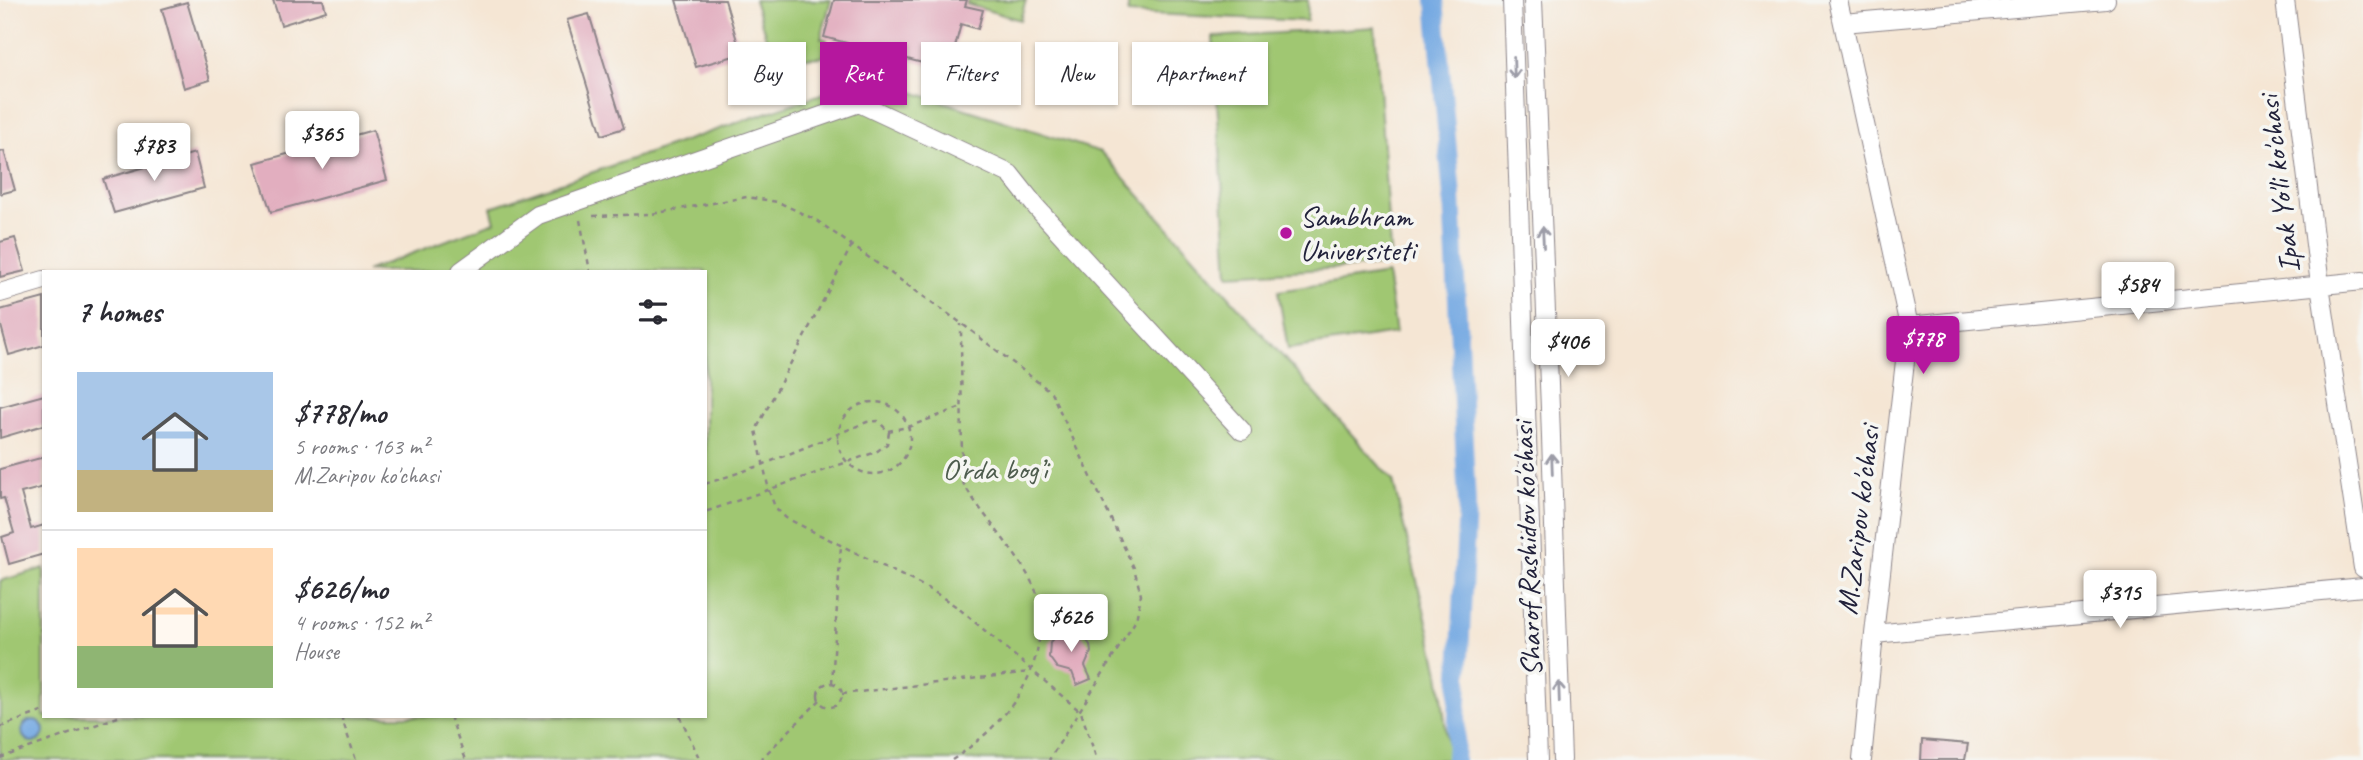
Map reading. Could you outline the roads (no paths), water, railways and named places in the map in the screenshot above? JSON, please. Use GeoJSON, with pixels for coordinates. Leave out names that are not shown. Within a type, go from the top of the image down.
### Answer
{"type":"FeatureCollection","features":[{"type":"Feature","properties":{"kind":"street"},"geometry":{"type":"LineString","coordinates":[[1512,0],[1538,760]]}},
{"type":"Feature","properties":{"kind":"street","name":"Sharof Rashidov ko'chasi"},"geometry":{"type":"LineString","coordinates":[[1533,0],[1562,760]]}},
{"type":"Feature","properties":{"kind":"street","name":"M.Zaripov ko'chasi"},"geometry":{"type":"LineString","coordinates":[[1838,0],[1909,326],[1862,760]]}},
{"type":"Feature","properties":{"kind":"street"},"geometry":{"type":"LineString","coordinates":[[1843,23],[2106,0]]}},
{"type":"Feature","properties":{"kind":"street","name":"Ipak Yo'li ko'chasi"},"geometry":{"type":"LineString","coordinates":[[2285,0],[2319,285],[2363,568]]}},
{"type":"Feature","properties":{"kind":"street"},"geometry":{"type":"LineString","coordinates":[[462,270],[538,215],[859,103],[1010,174],[1037,208],[1242,431]]}},
{"type":"Feature","properties":{"kind":"street"},"geometry":{"type":"LineString","coordinates":[[0,293],[42,281]]}},
{"type":"Feature","properties":{"kind":"street"},"geometry":{"type":"LineString","coordinates":[[1909,326],[2363,281]]}},
{"type":"Feature","properties":{"kind":"street"},"geometry":{"type":"LineString","coordinates":[[1874,634],[2363,587]]}},
{"type":"Feature","properties":{"kind":"water"},"geometry":{"type":"Polygon","coordinates":[[[33,720],[41,723],[44,731],[41,739],[33,742],[25,739],[22,731],[25,723],[33,720]]]}},
{"type":"Feature","properties":{"kind":"waterway"},"geometry":{"type":"LineString","coordinates":[[1435,0],[1452,197],[1467,505],[1455,760]]}},
{"type":"Feature","properties":{"kind":"place","name":"Sambhram Universiteti"},"geometry":{"type":"Point","coordinates":[1286,233]}},
{"type":"Feature","properties":{"kind":"park label","name":"O’rda bog’i"},"geometry":{"type":"Point","coordinates":[995,469]}}]}
